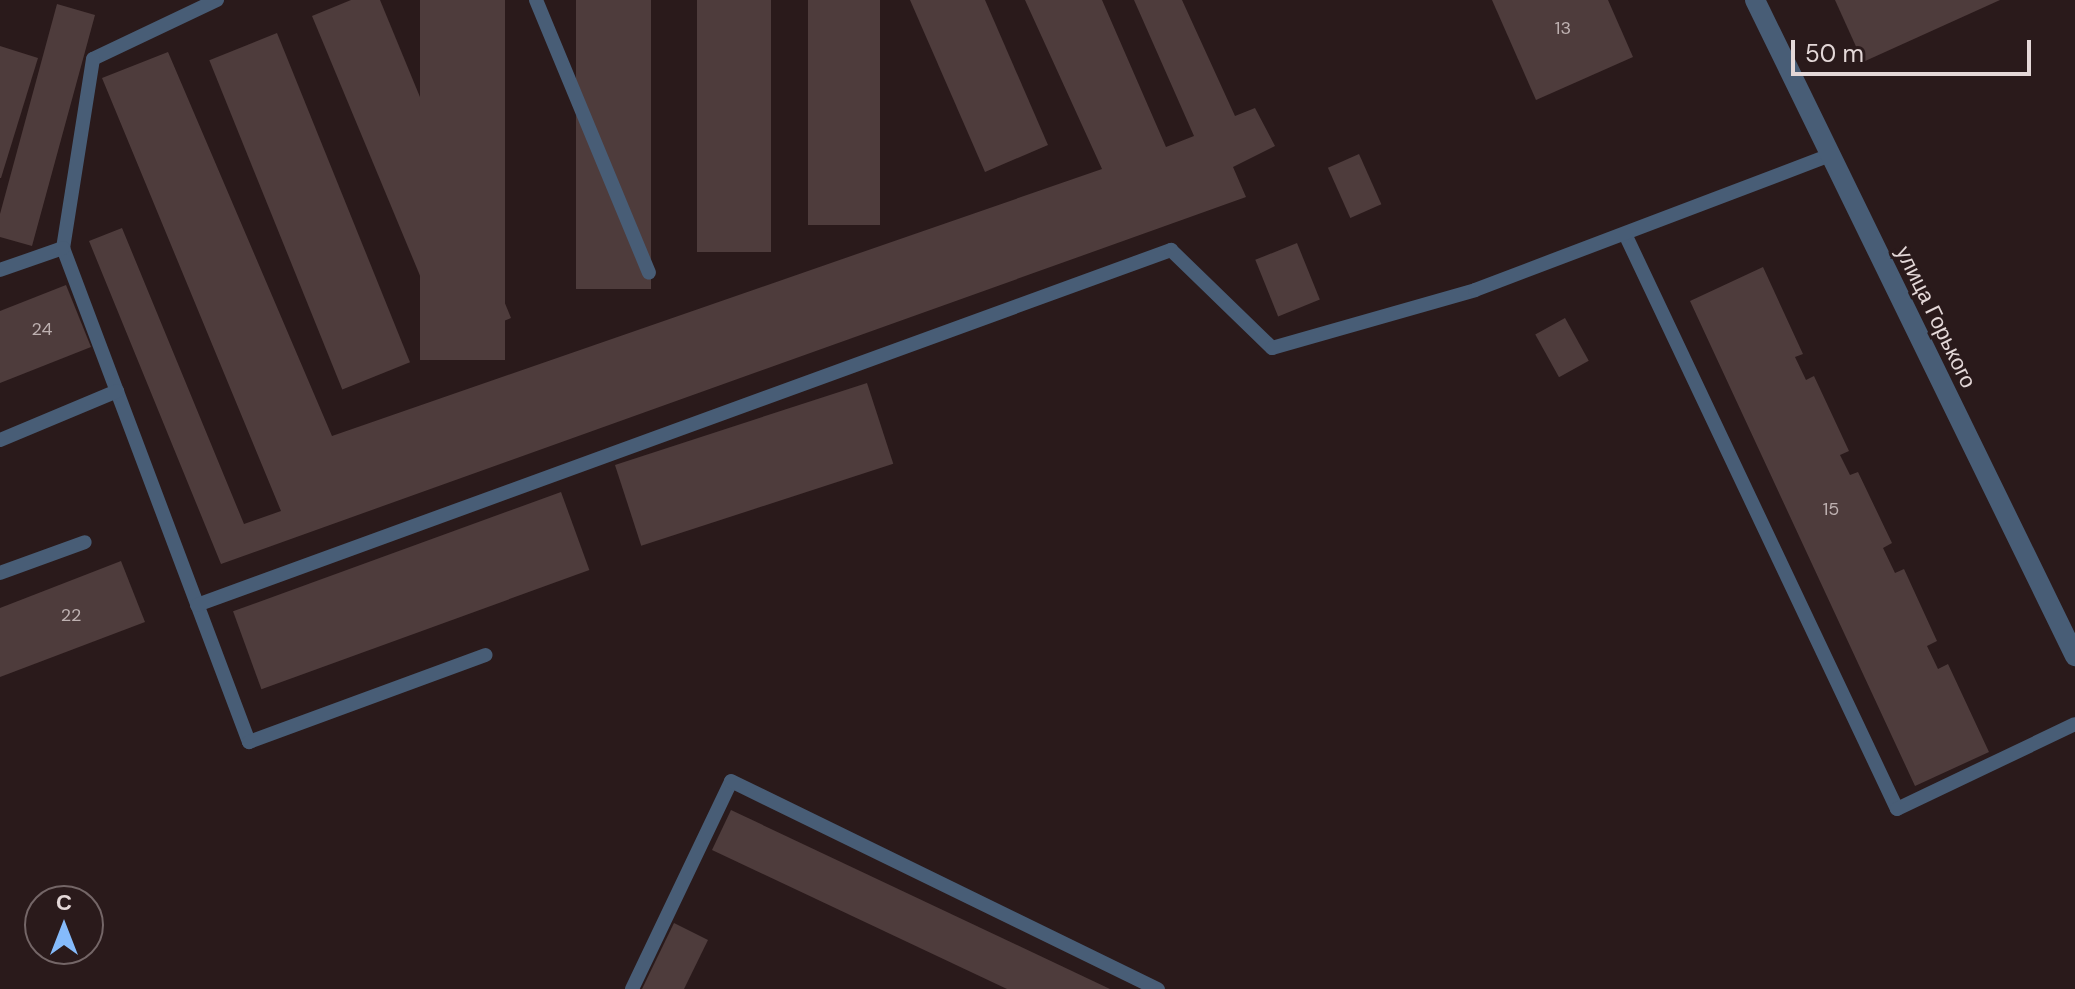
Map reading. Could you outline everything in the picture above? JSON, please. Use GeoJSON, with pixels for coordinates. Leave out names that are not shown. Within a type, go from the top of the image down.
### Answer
{"type":"FeatureCollection","features":[{"type":"Feature","properties":{"kind":"street","name":"улица Горького"},"geometry":{"type":"LineString","coordinates":[[1755,0],[2075,656]]}},
{"type":"Feature","properties":{"kind":"lane"},"geometry":{"type":"LineString","coordinates":[[217,0],[93,59],[63,248],[249,742],[486,655]]}},
{"type":"Feature","properties":{"kind":"lane"},"geometry":{"type":"LineString","coordinates":[[536,0],[649,273]]}},
{"type":"Feature","properties":{"kind":"lane"},"geometry":{"type":"LineString","coordinates":[[197,605],[1171,250],[1272,348],[1475,290],[1830,155]]}},
{"type":"Feature","properties":{"kind":"lane"},"geometry":{"type":"LineString","coordinates":[[1625,234],[1897,809],[2075,724]]}},
{"type":"Feature","properties":{"kind":"lane"},"geometry":{"type":"LineString","coordinates":[[0,270],[63,248]]}},
{"type":"Feature","properties":{"kind":"lane"},"geometry":{"type":"LineString","coordinates":[[0,440],[117,391]]}},
{"type":"Feature","properties":{"kind":"lane"},"geometry":{"type":"LineString","coordinates":[[0,573],[85,542]]}},
{"type":"Feature","properties":{"kind":"lane"},"geometry":{"type":"LineString","coordinates":[[632,989],[731,781],[1158,989]]}},
{"type":"Feature","properties":{"kind":"building"},"geometry":{"type":"Polygon","coordinates":[[[351,0],[380,0],[511,318],[448,343],[312,16],[351,0]]]}},
{"type":"Feature","properties":{"kind":"building"},"geometry":{"type":"Polygon","coordinates":[[[420,0],[505,0],[505,360],[420,360],[420,0]]]}},
{"type":"Feature","properties":{"kind":"building"},"geometry":{"type":"Polygon","coordinates":[[[576,0],[651,0],[651,289],[576,289],[576,0]]]}},
{"type":"Feature","properties":{"kind":"building"},"geometry":{"type":"Polygon","coordinates":[[[697,0],[771,0],[771,252],[697,252],[697,0]]]}},
{"type":"Feature","properties":{"kind":"building"},"geometry":{"type":"Polygon","coordinates":[[[808,0],[880,0],[880,225],[808,225],[808,0]]]}},
{"type":"Feature","properties":{"kind":"building"},"geometry":{"type":"Polygon","coordinates":[[[910,0],[985,0],[1048,145],[985,172],[910,0]]]}},
{"type":"Feature","properties":{"kind":"building"},"geometry":{"type":"Polygon","coordinates":[[[1025,0],[1102,0],[1166,147],[1194,136],[1134,0],[1182,0],[1235,116],[1255,108],[1275,146],[1233,167],[1246,197],[221,564],[89,241],[122,228],[244,524],[281,511],[102,78],[168,52],[332,436],[1102,169],[1025,0]]]}},
{"type":"Feature","properties":{"kind":"building"},"geometry":{"type":"Polygon","coordinates":[[[1492,0],[1608,0],[1633,57],[1536,100],[1492,0]]]}},
{"type":"Feature","properties":{"kind":"building"},"geometry":{"type":"Polygon","coordinates":[[[1835,0],[2000,0],[1863,62],[1835,0]]]}},
{"type":"Feature","properties":{"kind":"building"},"geometry":{"type":"Polygon","coordinates":[[[57,4],[95,15],[32,246],[0,237],[0,214],[57,4]]]}},
{"type":"Feature","properties":{"kind":"building"},"geometry":{"type":"Polygon","coordinates":[[[277,33],[410,362],[342,389],[209,60],[277,33]]]}},
{"type":"Feature","properties":{"kind":"building"},"geometry":{"type":"Polygon","coordinates":[[[0,46],[38,58],[1,178],[0,178],[0,46]]]}},
{"type":"Feature","properties":{"kind":"building"},"geometry":{"type":"Polygon","coordinates":[[[1359,154],[1381,204],[1350,218],[1328,168],[1359,154]]]}},
{"type":"Feature","properties":{"kind":"building"},"geometry":{"type":"Polygon","coordinates":[[[1297,243],[1320,300],[1278,316],[1255,260],[1297,243]]]}},
{"type":"Feature","properties":{"kind":"building"},"geometry":{"type":"Polygon","coordinates":[[[1763,267],[1803,354],[1795,357],[1806,380],[1814,376],[1849,451],[1840,455],[1850,475],[1858,472],[1892,543],[1883,548],[1895,573],[1904,569],[1937,641],[1927,646],[1938,669],[1948,664],[1989,752],[1915,786],[1690,301],[1763,267]]]}},
{"type":"Feature","properties":{"kind":"building"},"geometry":{"type":"Polygon","coordinates":[[[66,285],[91,347],[0,383],[0,311],[66,285]]]}},
{"type":"Feature","properties":{"kind":"building"},"geometry":{"type":"Polygon","coordinates":[[[1565,318],[1589,361],[1559,377],[1535,334],[1565,318]]]}},
{"type":"Feature","properties":{"kind":"building"},"geometry":{"type":"Polygon","coordinates":[[[867,383],[893,464],[641,546],[615,465],[867,383]]]}},
{"type":"Feature","properties":{"kind":"building"},"geometry":{"type":"Polygon","coordinates":[[[561,492],[589,570],[261,689],[233,611],[561,492]]]}},
{"type":"Feature","properties":{"kind":"building"},"geometry":{"type":"Polygon","coordinates":[[[121,561],[145,622],[0,677],[0,608],[121,561]]]}},
{"type":"Feature","properties":{"kind":"building"},"geometry":{"type":"Polygon","coordinates":[[[731,810],[1110,989],[1007,989],[712,850],[731,810]]]}},
{"type":"Feature","properties":{"kind":"building"},"geometry":{"type":"Polygon","coordinates":[[[674,923],[708,940],[684,989],[642,989],[674,923]]]}}]}
